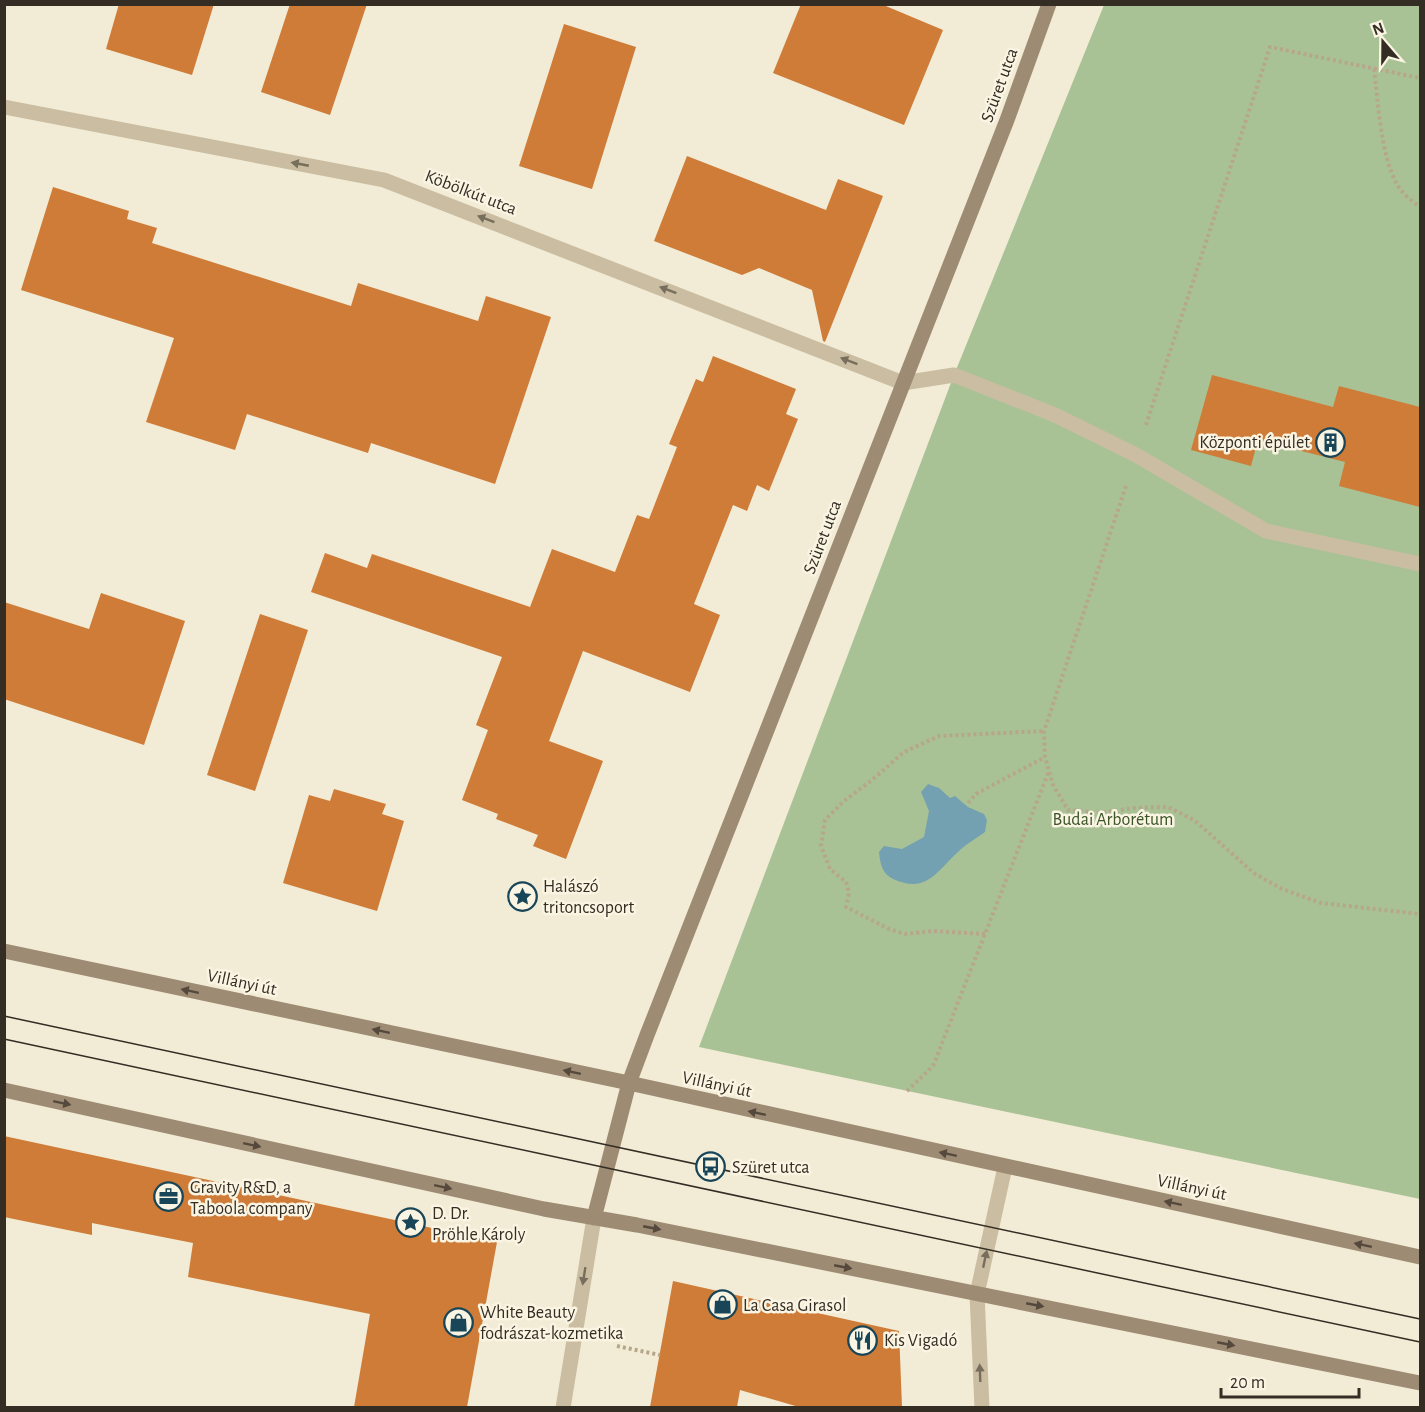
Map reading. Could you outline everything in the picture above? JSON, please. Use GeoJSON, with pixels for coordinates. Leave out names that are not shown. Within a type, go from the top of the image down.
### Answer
{"type":"FeatureCollection","features":[{"type":"Feature","properties":{"kind":"street","name":"Szüret utca"},"geometry":{"type":"LineString","coordinates":[[594,1218],[629,1083],[1007,120],[1049,4]]}},
{"type":"Feature","properties":{"kind":"street","name":"Köbölkút utca"},"geometry":{"type":"LineString","coordinates":[[4,107],[384,180],[903,383]]}},
{"type":"Feature","properties":{"kind":"street"},"geometry":{"type":"LineString","coordinates":[[903,383],[954,375],[1055,415],[1136,455],[1266,531],[1420,564]]}},
{"type":"Feature","properties":{"kind":"street","name":"Villányi út"},"geometry":{"type":"LineString","coordinates":[[4,951],[629,1083],[1420,1257]]}},
{"type":"Feature","properties":{"kind":"street"},"geometry":{"type":"LineString","coordinates":[[4,1090],[544,1209],[1420,1383]]}},
{"type":"Feature","properties":{"kind":"street"},"geometry":{"type":"LineString","coordinates":[[982,1407],[977,1294],[1005,1167]]}},
{"type":"Feature","properties":{"kind":"street"},"geometry":{"type":"LineString","coordinates":[[563,1407],[594,1218]]}},
{"type":"Feature","properties":{"kind":"path"},"geometry":{"type":"LineString","coordinates":[[1420,78],[1270,47],[1044,731],[1045,757],[1053,785],[1068,810],[1101,813],[1134,808],[1168,807],[1194,820],[1255,874],[1282,889],[1321,903],[1420,914]]}},
{"type":"Feature","properties":{"kind":"path"},"geometry":{"type":"LineString","coordinates":[[1374,69],[1388,159],[1397,185],[1410,200],[1420,207]]}},
{"type":"Feature","properties":{"kind":"path"},"geometry":{"type":"LineString","coordinates":[[985,934],[933,931],[905,934],[846,907],[849,893],[846,882],[830,869],[821,846],[825,819],[904,752],[939,736],[1044,731]]}},
{"type":"Feature","properties":{"kind":"path"},"geometry":{"type":"LineString","coordinates":[[968,803],[976,794],[1045,757]]}},
{"type":"Feature","properties":{"kind":"path"},"geometry":{"type":"LineString","coordinates":[[907,1091],[933,1066],[1049,771]]}},
{"type":"Feature","properties":{"kind":"path"},"geometry":{"type":"LineString","coordinates":[[617,1346],[660,1354]]}},
{"type":"Feature","properties":{"kind":"green space","name":"Budai Arborétum"},"geometry":{"type":"Polygon","coordinates":[[[1104,5],[1420,5],[1420,1199],[699,1047],[954,375],[1104,5]]]}},
{"type":"Feature","properties":{"kind":"water"},"geometry":{"type":"Polygon","coordinates":[[[928,784],[939,788],[950,798],[955,796],[968,807],[984,814],[987,820],[985,832],[962,848],[930,879],[914,884],[905,883],[886,874],[879,852],[884,846],[902,849],[924,837],[929,811],[921,792],[928,784]]]}},
{"type":"Feature","properties":{"kind":"building"},"geometry":{"type":"Polygon","coordinates":[[[119,4],[214,4],[192,75],[106,49],[119,4]]]}},
{"type":"Feature","properties":{"kind":"building"},"geometry":{"type":"Polygon","coordinates":[[[290,4],[367,4],[330,115],[261,92],[290,4]]]}},
{"type":"Feature","properties":{"kind":"building"},"geometry":{"type":"Polygon","coordinates":[[[801,4],[881,4],[943,30],[904,125],[773,73],[801,4]]]}},
{"type":"Feature","properties":{"kind":"building"},"geometry":{"type":"Polygon","coordinates":[[[564,24],[636,47],[592,189],[519,166],[564,24]]]}},
{"type":"Feature","properties":{"kind":"building"},"geometry":{"type":"Polygon","coordinates":[[[687,156],[826,210],[838,179],[883,196],[825,342],[812,290],[759,268],[742,275],[654,241],[687,156]]]}},
{"type":"Feature","properties":{"kind":"building"},"geometry":{"type":"Polygon","coordinates":[[[53,187],[129,211],[127,219],[157,228],[152,243],[351,306],[358,283],[478,321],[486,296],[551,317],[495,484],[371,443],[368,453],[247,414],[235,450],[146,422],[174,338],[21,290],[53,187]]]}},
{"type":"Feature","properties":{"kind":"building"},"geometry":{"type":"Polygon","coordinates":[[[713,356],[796,389],[786,414],[798,419],[769,491],[757,485],[747,511],[733,505],[694,604],[720,615],[690,692],[583,651],[549,741],[603,761],[566,859],[533,846],[538,835],[496,819],[498,814],[462,800],[488,730],[476,725],[502,657],[311,592],[325,553],[367,568],[372,554],[530,607],[552,549],[615,572],[637,515],[649,519],[677,447],[669,444],[696,379],[703,382],[713,356]]]}},
{"type":"Feature","properties":{"kind":"building","name":"Központi épület"},"geometry":{"type":"Polygon","coordinates":[[[1212,375],[1333,407],[1339,386],[1420,407],[1420,507],[1339,486],[1345,462],[1258,440],[1251,466],[1191,450],[1212,375]]]}},
{"type":"Feature","properties":{"kind":"building"},"geometry":{"type":"Polygon","coordinates":[[[101,593],[185,621],[144,745],[4,699],[4,602],[89,629],[101,593]]]}},
{"type":"Feature","properties":{"kind":"building"},"geometry":{"type":"Polygon","coordinates":[[[260,614],[308,630],[255,791],[207,775],[260,614]]]}},
{"type":"Feature","properties":{"kind":"building"},"geometry":{"type":"Polygon","coordinates":[[[334,789],[386,804],[382,814],[404,821],[377,911],[283,883],[309,795],[330,801],[334,789]]]}},
{"type":"Feature","properties":{"kind":"building"},"geometry":{"type":"Polygon","coordinates":[[[4,1136],[497,1242],[467,1407],[354,1407],[370,1314],[188,1277],[193,1243],[92,1223],[92,1235],[4,1217],[4,1136]]]}},
{"type":"Feature","properties":{"kind":"building"},"geometry":{"type":"Polygon","coordinates":[[[673,1281],[899,1331],[902,1407],[799,1407],[740,1390],[737,1407],[650,1407],[673,1281]]]}},
{"type":"Feature","properties":{"kind":"tram line"},"geometry":{"type":"LineString","coordinates":[[4,1016],[1420,1319]]}},
{"type":"Feature","properties":{"kind":"tram line"},"geometry":{"type":"LineString","coordinates":[[4,1039],[1420,1342]]}},
{"type":"Feature","properties":{"kind":"place","name":"Központi épület"},"geometry":{"type":"Point","coordinates":[1331,442]}},
{"type":"Feature","properties":{"kind":"place","name":"Halászó tritoncsoport"},"geometry":{"type":"Point","coordinates":[522,896]}},
{"type":"Feature","properties":{"kind":"place","name":"Szüret utca"},"geometry":{"type":"Point","coordinates":[711,1167]}},
{"type":"Feature","properties":{"kind":"place","name":"Gravity R&D, a Taboola company"},"geometry":{"type":"Point","coordinates":[169,1197]}},
{"type":"Feature","properties":{"kind":"place","name":"D. Dr. Pröhle Károly"},"geometry":{"type":"Point","coordinates":[411,1223]}},
{"type":"Feature","properties":{"kind":"place","name":"La Casa Girasol"},"geometry":{"type":"Point","coordinates":[722,1305]}},
{"type":"Feature","properties":{"kind":"place","name":"White Beauty fodrászat-kozmetika"},"geometry":{"type":"Point","coordinates":[459,1322]}},
{"type":"Feature","properties":{"kind":"place","name":"Kis Vigadó"},"geometry":{"type":"Point","coordinates":[863,1340]}}]}
